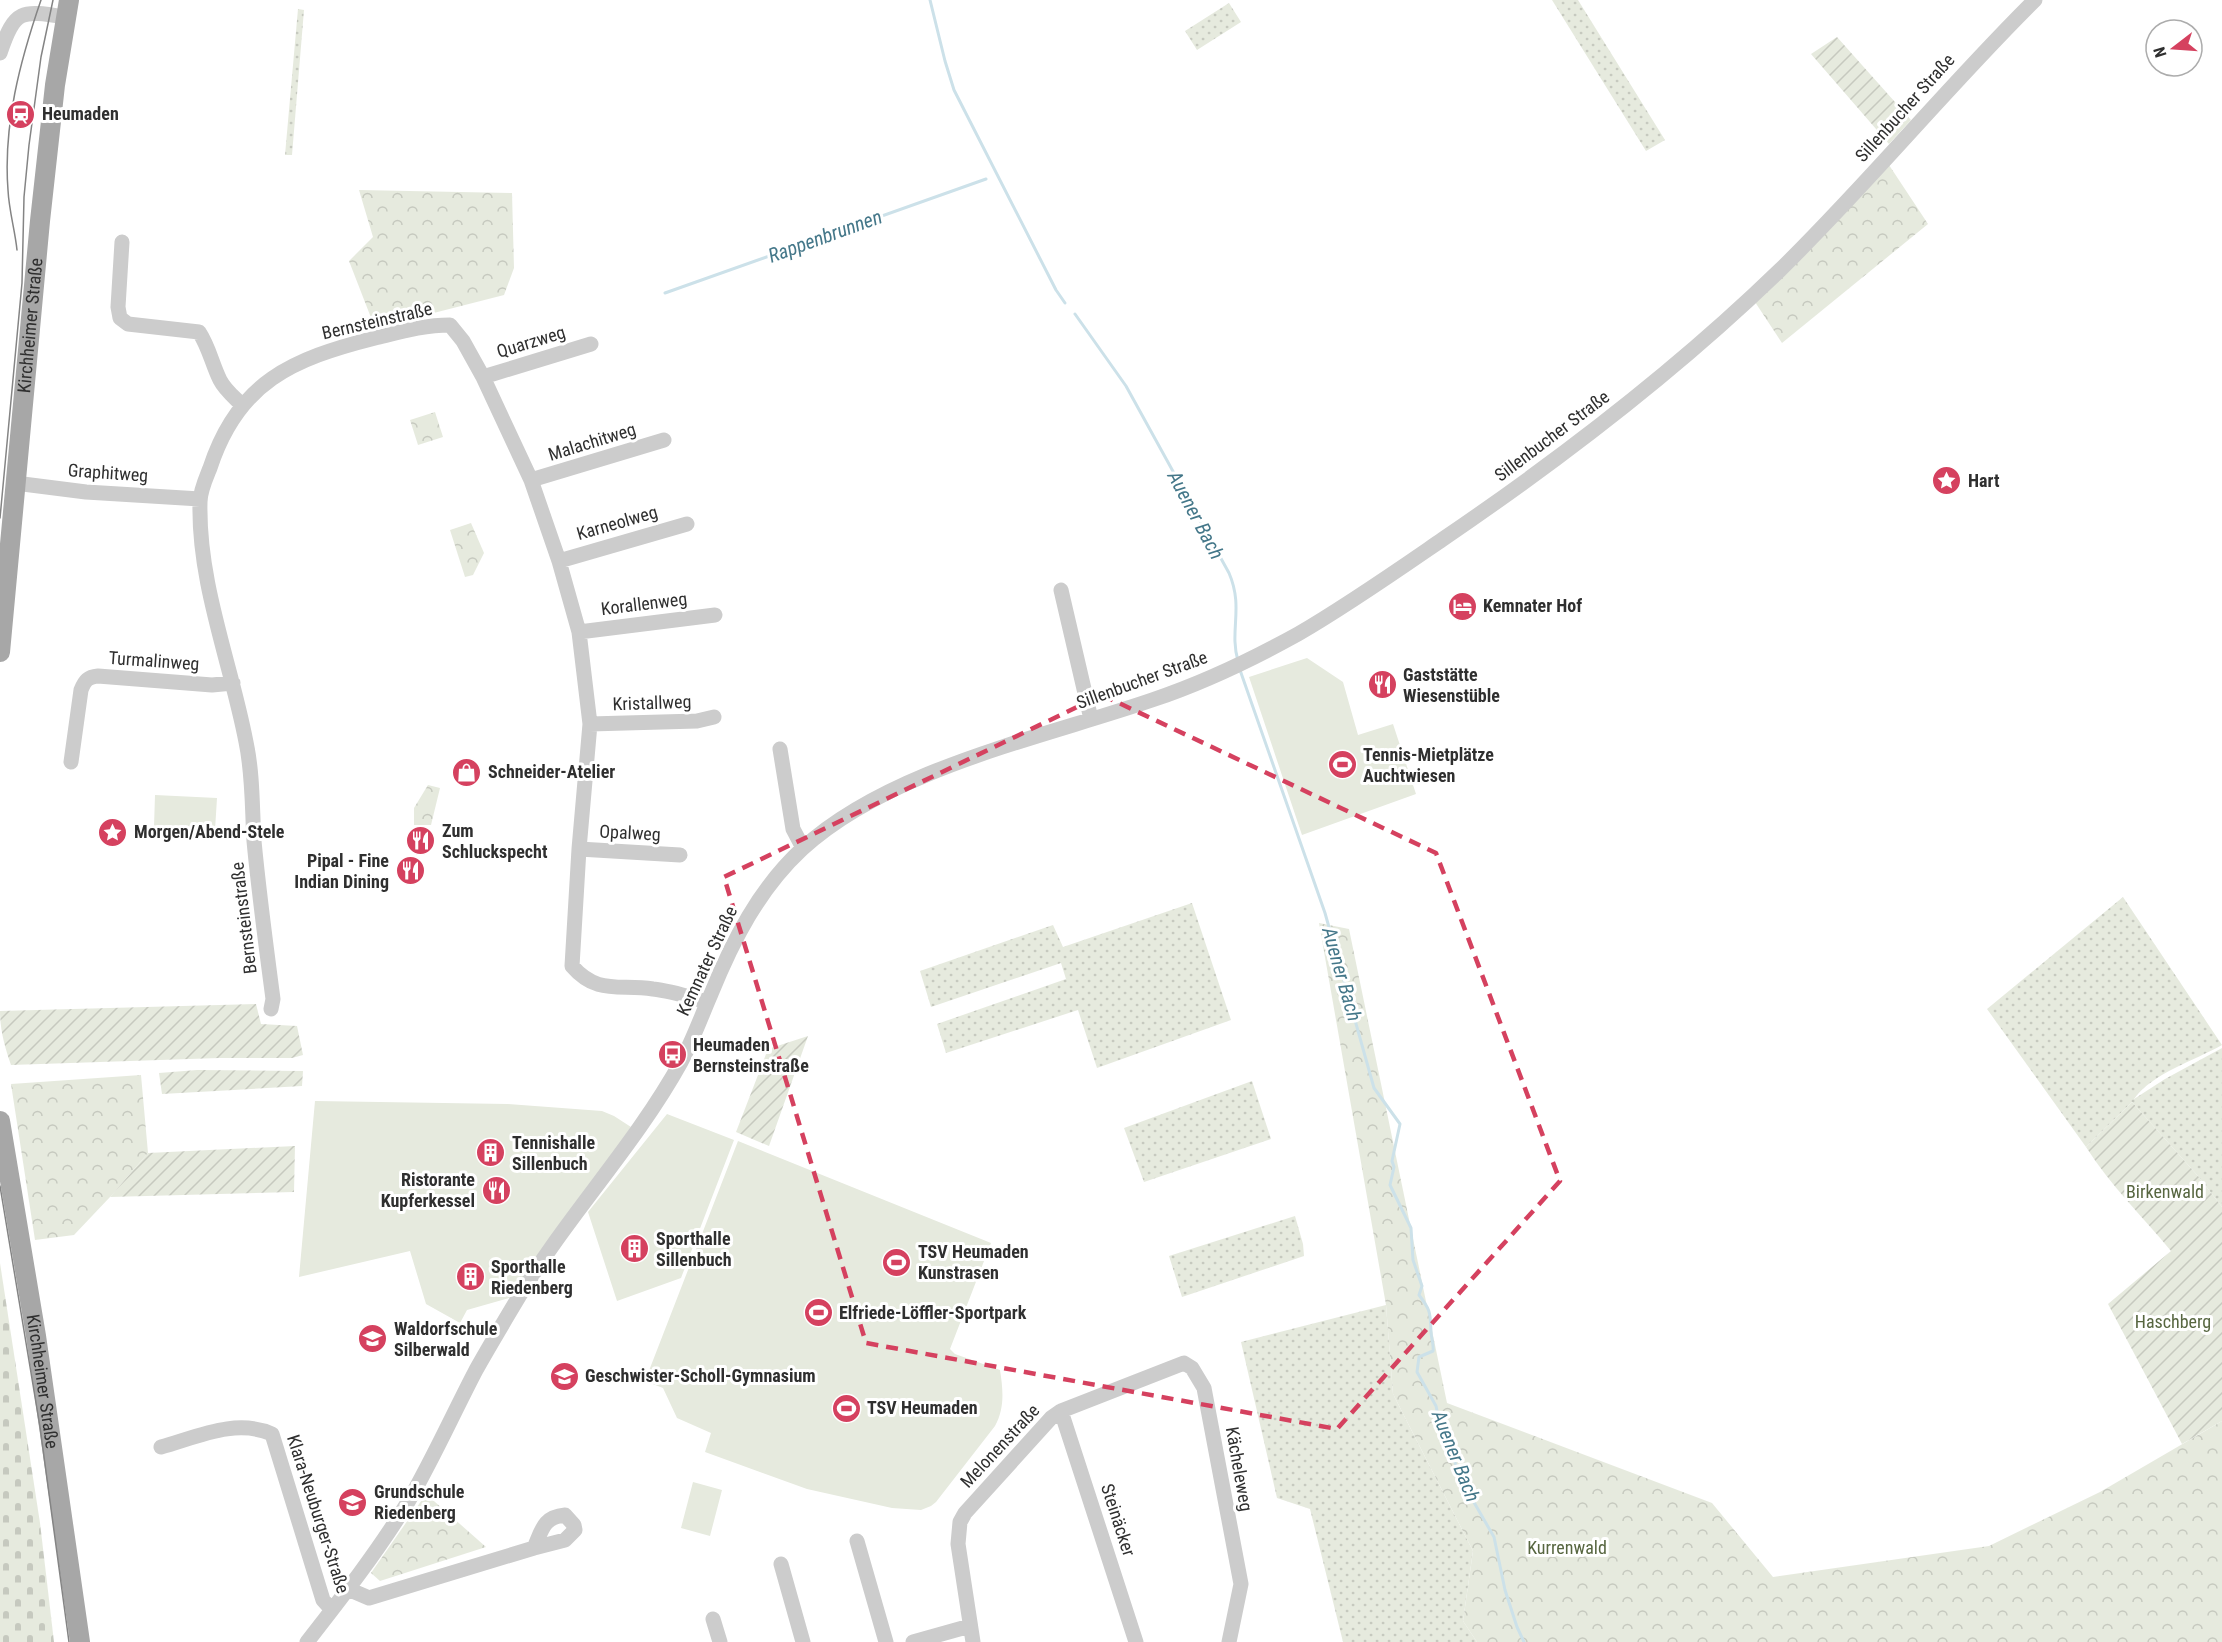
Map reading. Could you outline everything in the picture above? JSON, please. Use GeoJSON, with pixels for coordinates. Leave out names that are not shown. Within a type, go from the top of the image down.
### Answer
{"type":"FeatureCollection","features":[{"type":"Feature","properties":{"kind":"main road","name":"Kirchheimer Straße"},"geometry":{"type":"LineString","coordinates":[[0,652],[40,221],[67,9]]}},
{"type":"Feature","properties":{"kind":"main road","name":"Kirchheimer Straße"},"geometry":{"type":"LineString","coordinates":[[0,1121],[36,1336],[80,1642]]}},
{"type":"Feature","properties":{"kind":"street","name":"Sillenbucher Straße"},"geometry":{"type":"LineString","coordinates":[[991,752],[1175,692],[1238,665],[1334,612],[1478,516],[1579,441],[1675,364],[1749,298],[1807,243],[1969,67],[2035,0]]}},
{"type":"Feature","properties":{"kind":"street"},"geometry":{"type":"LineString","coordinates":[[0,53],[9,28],[19,17],[67,9]]}},
{"type":"Feature","properties":{"kind":"street"},"geometry":{"type":"LineString","coordinates":[[122,242],[118,307],[120,318],[128,324],[199,332],[207,343],[220,380],[242,405]]}},
{"type":"Feature","properties":{"kind":"street","name":"Bernsteinstraße"},"geometry":{"type":"LineString","coordinates":[[271,1008],[273,999],[260,901],[253,793],[247,743],[205,570],[200,499],[217,445],[230,420],[242,405],[273,378],[299,363],[344,346],[429,325],[450,325],[463,341],[483,377],[531,480],[559,561],[579,632],[590,724],[572,966],[581,977],[594,984],[608,987],[650,988],[707,1002]]}},
{"type":"Feature","properties":{"kind":"street","name":"Quarzweg"},"geometry":{"type":"LineString","coordinates":[[483,377],[591,344]]}},
{"type":"Feature","properties":{"kind":"street","name":"Malachitweg"},"geometry":{"type":"LineString","coordinates":[[531,480],[664,441]]}},
{"type":"Feature","properties":{"kind":"street","name":"Graphitweg"},"geometry":{"type":"LineString","coordinates":[[15,483],[86,492],[200,499]]}},
{"type":"Feature","properties":{"kind":"street","name":"Karneolweg"},"geometry":{"type":"LineString","coordinates":[[559,561],[687,524]]}},
{"type":"Feature","properties":{"kind":"street"},"geometry":{"type":"LineString","coordinates":[[1061,590],[1091,719]]}},
{"type":"Feature","properties":{"kind":"street","name":"Korallenweg"},"geometry":{"type":"LineString","coordinates":[[579,632],[715,615]]}},
{"type":"Feature","properties":{"kind":"street","name":"Turmalinweg"},"geometry":{"type":"LineString","coordinates":[[71,762],[81,690],[85,680],[90,677],[212,685],[233,683]]}},
{"type":"Feature","properties":{"kind":"street","name":"Kristallweg"},"geometry":{"type":"LineString","coordinates":[[590,724],[697,721],[714,717]]}},
{"type":"Feature","properties":{"kind":"street"},"geometry":{"type":"LineString","coordinates":[[780,749],[793,829],[803,848]]}},
{"type":"Feature","properties":{"kind":"street","name":"Kemnater Straße"},"geometry":{"type":"LineString","coordinates":[[307,1642],[376,1552],[409,1500],[436,1452],[478,1367],[532,1275],[656,1105],[684,1057],[731,948],[764,891],[803,848],[847,814],[935,772],[991,752]]}},
{"type":"Feature","properties":{"kind":"street","name":"Opalweg"},"geometry":{"type":"LineString","coordinates":[[579,849],[680,855]]}},
{"type":"Feature","properties":{"kind":"street","name":"Melonenstraße"},"geometry":{"type":"LineString","coordinates":[[973,1642],[958,1544],[960,1522],[965,1513],[1043,1426],[1061,1411],[1184,1363],[1189,1365]]}},
{"type":"Feature","properties":{"kind":"street","name":"Kächeleweg"},"geometry":{"type":"LineString","coordinates":[[1189,1365],[1199,1376],[1204,1388],[1241,1584],[1229,1642]]}},
{"type":"Feature","properties":{"kind":"street","name":"Steinäcker"},"geometry":{"type":"LineString","coordinates":[[1061,1411],[1136,1642]]}},
{"type":"Feature","properties":{"kind":"street","name":"Klara-Neuburger-Straße"},"geometry":{"type":"LineString","coordinates":[[161,1447],[235,1427],[276,1430],[323,1600],[332,1610]]}},
{"type":"Feature","properties":{"kind":"street"},"geometry":{"type":"LineString","coordinates":[[857,1541],[886,1642]]}},
{"type":"Feature","properties":{"kind":"street"},"geometry":{"type":"LineString","coordinates":[[348,1589],[369,1598],[534,1548]]}},
{"type":"Feature","properties":{"kind":"street"},"geometry":{"type":"LineString","coordinates":[[781,1564],[803,1642]]}},
{"type":"Feature","properties":{"kind":"street"},"geometry":{"type":"LineString","coordinates":[[713,1619],[720,1642]]}},
{"type":"Feature","properties":{"kind":"street"},"geometry":{"type":"LineString","coordinates":[[913,1642],[970,1626]]}},
{"type":"Feature","properties":{"kind":"highlighted area"},"geometry":{"type":"Polygon","coordinates":[[[1102,695],[1436,853],[1560,1181],[1337,1429],[866,1343],[724,877],[1102,695]]]}},
{"type":"Feature","properties":{"kind":"green space"},"geometry":{"type":"Polygon","coordinates":[[[1552,0],[1578,0],[1665,140],[1646,151],[1552,0]]]}},
{"type":"Feature","properties":{"kind":"green space"},"geometry":{"type":"Polygon","coordinates":[[[1229,3],[1241,22],[1197,50],[1185,31],[1229,3]]]}},
{"type":"Feature","properties":{"kind":"green space"},"geometry":{"type":"Polygon","coordinates":[[[298,9],[304,10],[292,155],[285,155],[298,9]]]}},
{"type":"Feature","properties":{"kind":"green space"},"geometry":{"type":"Polygon","coordinates":[[[1837,37],[1911,120],[1889,144],[1811,54],[1837,37]]]}},
{"type":"Feature","properties":{"kind":"green space"},"geometry":{"type":"Polygon","coordinates":[[[1889,165],[1928,224],[1782,343],[1755,302],[1889,165]]]}},
{"type":"Feature","properties":{"kind":"green space"},"geometry":{"type":"Polygon","coordinates":[[[359,190],[512,193],[514,268],[504,295],[375,328],[349,261],[373,237],[359,190]]]}},
{"type":"Feature","properties":{"kind":"green space"},"geometry":{"type":"Polygon","coordinates":[[[435,412],[443,437],[418,445],[410,420],[435,412]]]}},
{"type":"Feature","properties":{"kind":"green space"},"geometry":{"type":"Polygon","coordinates":[[[471,523],[484,553],[473,575],[465,577],[450,530],[471,523]]]}},
{"type":"Feature","properties":{"kind":"green space","name":"Tennis-Mietplätze Auchtwiesen"},"geometry":{"type":"Polygon","coordinates":[[[1307,658],[1343,682],[1358,735],[1393,724],[1416,794],[1302,835],[1249,677],[1307,658]]]}},
{"type":"Feature","properties":{"kind":"green space"},"geometry":{"type":"Polygon","coordinates":[[[428,785],[440,788],[431,825],[414,825],[414,808],[428,785]]]}},
{"type":"Feature","properties":{"kind":"green space"},"geometry":{"type":"Polygon","coordinates":[[[155,795],[217,798],[215,830],[154,827],[155,795]]]}},
{"type":"Feature","properties":{"kind":"green space","name":"Birkenwald"},"geometry":{"type":"Polygon","coordinates":[[[2123,897],[2222,1045],[2163,1074],[2152,1081],[2134,1099],[2222,1048],[2222,1207],[2198,1176],[2132,1102],[2086,1147],[1987,1009],[2123,897]]]}},
{"type":"Feature","properties":{"kind":"green space"},"geometry":{"type":"Polygon","coordinates":[[[1192,903],[1231,1020],[1097,1068],[1078,1010],[946,1053],[937,1024],[1066,979],[1061,963],[931,1007],[920,971],[1053,925],[1063,947],[1192,903]]]}},
{"type":"Feature","properties":{"kind":"green space","name":"Kurrenwald"},"geometry":{"type":"Polygon","coordinates":[[[1319,923],[1349,929],[1447,1403],[1712,1503],[1773,1577],[1989,1546],[2100,1492],[2222,1421],[2222,1642],[1477,1642],[1463,1621],[1473,1551],[1393,1394],[1386,1305],[1319,923]]]}},
{"type":"Feature","properties":{"kind":"green space"},"geometry":{"type":"Polygon","coordinates":[[[256,1004],[261,1024],[297,1026],[303,1055],[292,1058],[219,1058],[11,1065],[3,1039],[0,1018],[0,1011],[256,1004]]]}},
{"type":"Feature","properties":{"kind":"green space"},"geometry":{"type":"Polygon","coordinates":[[[808,1036],[769,1146],[736,1132],[768,1049],[808,1036]]]}},
{"type":"Feature","properties":{"kind":"green space"},"geometry":{"type":"Polygon","coordinates":[[[197,1070],[303,1071],[302,1086],[162,1094],[159,1073],[197,1070]]]}},
{"type":"Feature","properties":{"kind":"green space"},"geometry":{"type":"Polygon","coordinates":[[[141,1075],[148,1153],[74,1235],[35,1240],[11,1084],[141,1075]]]}},
{"type":"Feature","properties":{"kind":"green space"},"geometry":{"type":"Polygon","coordinates":[[[1252,1081],[1271,1139],[1144,1182],[1124,1128],[1252,1081]]]}},
{"type":"Feature","properties":{"kind":"green space"},"geometry":{"type":"Polygon","coordinates":[[[315,1101],[508,1104],[602,1111],[631,1127],[516,1296],[467,1310],[460,1323],[426,1304],[410,1251],[299,1277],[315,1101]]]}},
{"type":"Feature","properties":{"kind":"green space","name":"Haschberg"},"geometry":{"type":"Polygon","coordinates":[[[2132,1102],[2198,1176],[2222,1207],[2222,1421],[2182,1444],[2108,1304],[2171,1251],[2116,1188],[2086,1147],[2132,1102]]]}},
{"type":"Feature","properties":{"kind":"green space"},"geometry":{"type":"Polygon","coordinates":[[[667,1114],[734,1140],[681,1278],[617,1301],[588,1212],[667,1114]]]}},
{"type":"Feature","properties":{"kind":"green space","name":"Elfriede-Löffler-Sportpark"},"geometry":{"type":"Polygon","coordinates":[[[738,1141],[991,1243],[950,1349],[955,1354],[1000,1370],[1002,1405],[995,1426],[931,1506],[921,1510],[892,1508],[807,1489],[705,1452],[711,1433],[677,1418],[663,1388],[645,1381],[738,1141]]]}},
{"type":"Feature","properties":{"kind":"green space"},"geometry":{"type":"Polygon","coordinates":[[[295,1146],[294,1192],[110,1197],[148,1153],[295,1146]]]}},
{"type":"Feature","properties":{"kind":"green space"},"geometry":{"type":"Polygon","coordinates":[[[1295,1216],[1304,1256],[1182,1297],[1169,1256],[1295,1216]]]}},
{"type":"Feature","properties":{"kind":"green space"},"geometry":{"type":"Polygon","coordinates":[[[0,1263],[40,1523],[54,1642],[0,1642],[0,1263]]]}},
{"type":"Feature","properties":{"kind":"green space"},"geometry":{"type":"Polygon","coordinates":[[[1386,1305],[1393,1394],[1473,1551],[1463,1621],[1477,1642],[1343,1642],[1310,1509],[1277,1498],[1241,1342],[1386,1305]]]}},
{"type":"Feature","properties":{"kind":"green space"},"geometry":{"type":"Polygon","coordinates":[[[693,1482],[722,1490],[710,1536],[681,1528],[693,1482]]]}},
{"type":"Feature","properties":{"kind":"green space"},"geometry":{"type":"Polygon","coordinates":[[[426,1494],[486,1547],[380,1581],[371,1573],[426,1494]]]}},
{"type":"Feature","properties":{"kind":"waterway"},"geometry":{"type":"LineString","coordinates":[[930,0],[954,90],[1056,290],[1065,303]]}},
{"type":"Feature","properties":{"kind":"waterway","name":"Rappenbrunnen"},"geometry":{"type":"LineString","coordinates":[[665,293],[986,179]]}},
{"type":"Feature","properties":{"kind":"waterway","name":"Auener Bach"},"geometry":{"type":"LineString","coordinates":[[1075,314],[1126,386],[1229,573],[1235,597],[1235,639],[1238,661]]}},
{"type":"Feature","properties":{"kind":"waterway","name":"Auener Bach"},"geometry":{"type":"LineString","coordinates":[[1240,670],[1325,913],[1374,1088],[1400,1124],[1392,1161],[1394,1167],[1390,1185],[1411,1228],[1413,1260],[1422,1286],[1419,1295],[1429,1312],[1433,1346],[1433,1351],[1419,1357],[1417,1372],[1436,1406],[1440,1425],[1464,1485],[1494,1537],[1505,1590],[1524,1642]]}},
{"type":"Feature","properties":{"kind":"tram line"},"geometry":{"type":"LineString","coordinates":[[17,250],[9,198],[8,141],[20,70],[41,0]]}},
{"type":"Feature","properties":{"kind":"tram line"},"geometry":{"type":"LineString","coordinates":[[0,518],[22,283],[24,197],[29,145],[41,57],[53,0]]}},
{"type":"Feature","properties":{"kind":"tram line"},"geometry":{"type":"LineString","coordinates":[[0,1186],[40,1427],[69,1642]]}},
{"type":"Feature","properties":{"kind":"place","name":"Heumaden"},"geometry":{"type":"Point","coordinates":[21,114]}},
{"type":"Feature","properties":{"kind":"place","name":"Hart"},"geometry":{"type":"Point","coordinates":[1947,481]}},
{"type":"Feature","properties":{"kind":"place","name":"Kemnater Hof"},"geometry":{"type":"Point","coordinates":[1462,606]}},
{"type":"Feature","properties":{"kind":"place","name":"Gaststätte Wiesenstüble"},"geometry":{"type":"Point","coordinates":[1382,685]}},
{"type":"Feature","properties":{"kind":"place","name":"Tennis-Mietplätze Auchtwiesen"},"geometry":{"type":"Point","coordinates":[1342,765]}},
{"type":"Feature","properties":{"kind":"place","name":"Schneider-Atelier"},"geometry":{"type":"Point","coordinates":[467,772]}},
{"type":"Feature","properties":{"kind":"place","name":"Morgen/Abend-Stele"},"geometry":{"type":"Point","coordinates":[113,832]}},
{"type":"Feature","properties":{"kind":"place","name":"Zum Schluckspecht"},"geometry":{"type":"Point","coordinates":[421,841]}},
{"type":"Feature","properties":{"kind":"place","name":"Pipal - Fine Indian Dining"},"geometry":{"type":"Point","coordinates":[410,871]}},
{"type":"Feature","properties":{"kind":"place","name":"Heumaden Bernsteinstraße"},"geometry":{"type":"Point","coordinates":[672,1055]}},
{"type":"Feature","properties":{"kind":"place","name":"Tennishalle Sillenbuch"},"geometry":{"type":"Point","coordinates":[491,1153]}},
{"type":"Feature","properties":{"kind":"place","name":"Ristorante Kupferkessel"},"geometry":{"type":"Point","coordinates":[496,1190]}},
{"type":"Feature","properties":{"kind":"place","name":"Sporthalle Sillenbuch"},"geometry":{"type":"Point","coordinates":[635,1249]}},
{"type":"Feature","properties":{"kind":"place","name":"TSV Heumaden Kunstrasen"},"geometry":{"type":"Point","coordinates":[897,1262]}},
{"type":"Feature","properties":{"kind":"place","name":"Sporthalle Riedenberg"},"geometry":{"type":"Point","coordinates":[470,1277]}},
{"type":"Feature","properties":{"kind":"place","name":"Elfriede-Löffler-Sportpark"},"geometry":{"type":"Point","coordinates":[818,1313]}},
{"type":"Feature","properties":{"kind":"place","name":"Waldorfschule Silberwald"},"geometry":{"type":"Point","coordinates":[373,1339]}},
{"type":"Feature","properties":{"kind":"place","name":"Geschwister-Scholl-Gymnasium"},"geometry":{"type":"Point","coordinates":[564,1376]}},
{"type":"Feature","properties":{"kind":"place","name":"TSV Heumaden"},"geometry":{"type":"Point","coordinates":[846,1408]}},
{"type":"Feature","properties":{"kind":"place","name":"Grundschule Riedenberg"},"geometry":{"type":"Point","coordinates":[353,1502]}}]}
